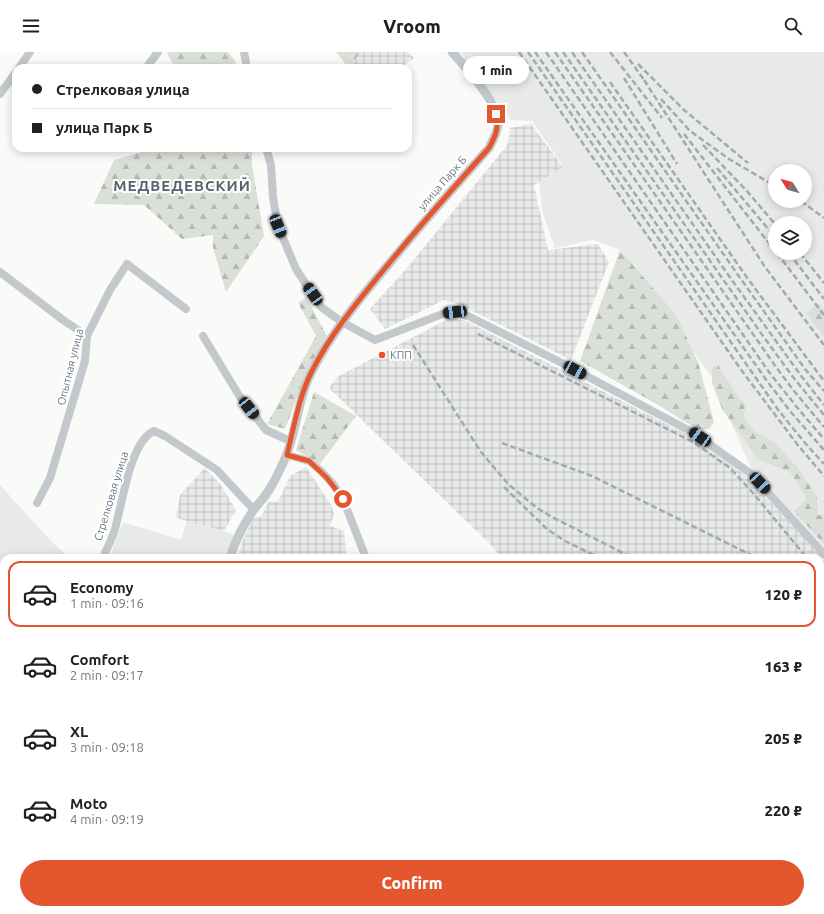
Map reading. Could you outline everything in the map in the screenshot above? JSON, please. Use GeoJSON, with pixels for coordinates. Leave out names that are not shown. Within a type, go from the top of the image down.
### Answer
{"type":"FeatureCollection","features":[{"type":"Feature","properties":{"kind":"street"},"geometry":{"type":"LineString","coordinates":[[22,64],[30,52]]}},
{"type":"Feature","properties":{"kind":"street"},"geometry":{"type":"LineString","coordinates":[[149,64],[158,52]]}},
{"type":"Feature","properties":{"kind":"street"},"geometry":{"type":"LineString","coordinates":[[244,52],[246,64]]}},
{"type":"Feature","properties":{"kind":"street","name":"улица Парк Б"},"geometry":{"type":"LineString","coordinates":[[342,322],[421,225],[489,148],[495,136],[498,123],[492,103],[479,84],[452,52]]}},
{"type":"Feature","properties":{"kind":"street"},"geometry":{"type":"LineString","coordinates":[[0,94],[12,78]]}},
{"type":"Feature","properties":{"kind":"street"},"geometry":{"type":"LineString","coordinates":[[267,152],[271,165],[273,197],[278,226],[296,269],[321,307],[342,322],[375,340],[445,313],[455,312],[470,317],[562,363],[692,432],[750,473],[824,554]]}},
{"type":"Feature","properties":{"kind":"street","name":"Опытная улица"},"geometry":{"type":"LineString","coordinates":[[37,502],[50,478],[85,361],[87,336],[110,290],[127,264],[186,309]]}},
{"type":"Feature","properties":{"kind":"street"},"geometry":{"type":"LineString","coordinates":[[0,272],[63,320],[87,336]]}},
{"type":"Feature","properties":{"kind":"street"},"geometry":{"type":"LineString","coordinates":[[231,554],[233,546],[254,510],[269,490],[287,455],[302,398],[311,372],[342,322]]}},
{"type":"Feature","properties":{"kind":"street"},"geometry":{"type":"LineString","coordinates":[[203,336],[240,398],[266,430],[290,441]]}},
{"type":"Feature","properties":{"kind":"street","name":"Стрелковая улица"},"geometry":{"type":"LineString","coordinates":[[105,554],[114,532],[132,461],[145,437],[154,431],[165,436],[217,470],[254,510]]}},
{"type":"Feature","properties":{"kind":"street"},"geometry":{"type":"LineString","coordinates":[[287,455],[309,461],[333,484],[343,499],[364,554]]}},
{"type":"Feature","properties":{"kind":"shaded area"},"geometry":{"type":"Polygon","coordinates":[[[359,52],[408,52],[414,58],[406,64],[346,64],[359,52]]]}},
{"type":"Feature","properties":{"kind":"shaded area"},"geometry":{"type":"Polygon","coordinates":[[[460,52],[824,52],[824,547],[752,470],[731,422],[723,393],[621,250],[593,240],[555,248],[542,211],[539,182],[562,164],[532,121],[511,120],[460,52]]]}},
{"type":"Feature","properties":{"kind":"shaded area"},"geometry":{"type":"Polygon","coordinates":[[[531,124],[563,167],[534,185],[548,250],[598,244],[609,262],[571,360],[458,304],[444,300],[385,329],[370,309],[408,267],[508,144],[510,128],[531,124]]]}},
{"type":"Feature","properties":{"kind":"shaded area"},"geometry":{"type":"Polygon","coordinates":[[[450,318],[466,321],[692,437],[744,474],[819,554],[499,554],[329,388],[337,377],[450,318]]]}},
{"type":"Feature","properties":{"kind":"shaded area"},"geometry":{"type":"Polygon","coordinates":[[[306,467],[331,505],[334,514],[330,526],[344,531],[347,554],[238,554],[242,542],[254,517],[261,517],[269,501],[278,502],[290,476],[306,467]]]}},
{"type":"Feature","properties":{"kind":"shaded area"},"geometry":{"type":"Polygon","coordinates":[[[205,468],[221,485],[236,510],[224,531],[176,518],[180,495],[205,468]]]}},
{"type":"Feature","properties":{"kind":"shaded area"},"geometry":{"type":"Polygon","coordinates":[[[0,485],[65,554],[0,554],[0,485]]]}},
{"type":"Feature","properties":{"kind":"shaded area"},"geometry":{"type":"Polygon","coordinates":[[[187,520],[235,535],[229,554],[111,554],[123,522],[181,540],[187,520]]]}},
{"type":"Feature","properties":{"kind":"green space"},"geometry":{"type":"Polygon","coordinates":[[[169,52],[228,52],[236,64],[173,64],[167,54],[169,52]]]}},
{"type":"Feature","properties":{"kind":"green space"},"geometry":{"type":"Polygon","coordinates":[[[336,52],[361,52],[351,64],[346,64],[336,52]]]}},
{"type":"Feature","properties":{"kind":"green space"},"geometry":{"type":"Polygon","coordinates":[[[142,152],[252,152],[252,165],[264,236],[226,292],[213,247],[213,235],[182,239],[144,205],[94,204],[114,160],[142,152]]]}},
{"type":"Feature","properties":{"kind":"green space"},"geometry":{"type":"Polygon","coordinates":[[[620,250],[676,315],[698,362],[714,422],[709,429],[698,430],[660,406],[580,361],[620,250]]]}},
{"type":"Feature","properties":{"kind":"green space"},"geometry":{"type":"Polygon","coordinates":[[[306,297],[327,336],[305,377],[285,429],[267,424],[316,336],[298,303],[306,297]]]}},
{"type":"Feature","properties":{"kind":"green space"},"geometry":{"type":"Polygon","coordinates":[[[819,304],[824,310],[824,337],[806,313],[819,304]]]}},
{"type":"Feature","properties":{"kind":"green space"},"geometry":{"type":"Polygon","coordinates":[[[718,365],[745,405],[744,416],[754,431],[774,442],[797,467],[817,497],[818,515],[824,516],[824,544],[794,511],[807,499],[790,472],[758,459],[722,409],[712,383],[712,368],[718,365]]]}},
{"type":"Feature","properties":{"kind":"green space"},"geometry":{"type":"Polygon","coordinates":[[[314,392],[356,416],[320,464],[296,450],[314,392]]]}},
{"type":"Feature","properties":{"kind":"railway"},"geometry":{"type":"LineString","coordinates":[[519,52],[742,371],[797,444],[824,476]]}},
{"type":"Feature","properties":{"kind":"railway"},"geometry":{"type":"LineString","coordinates":[[528,52],[779,411],[824,464]]}},
{"type":"Feature","properties":{"kind":"railway"},"geometry":{"type":"LineString","coordinates":[[535,52],[767,381],[790,411],[824,450]]}},
{"type":"Feature","properties":{"kind":"railway"},"geometry":{"type":"LineString","coordinates":[[546,52],[769,372],[824,439]]}},
{"type":"Feature","properties":{"kind":"railway"},"geometry":{"type":"LineString","coordinates":[[555,52],[776,367],[824,427]]}},
{"type":"Feature","properties":{"kind":"railway"},"geometry":{"type":"LineString","coordinates":[[563,52],[763,336],[793,377],[824,415]]}},
{"type":"Feature","properties":{"kind":"railway"},"geometry":{"type":"LineString","coordinates":[[572,52],[734,283],[824,405]]}},
{"type":"Feature","properties":{"kind":"railway"},"geometry":{"type":"LineString","coordinates":[[582,52],[805,369],[824,391]]}},
{"type":"Feature","properties":{"kind":"railway"},"geometry":{"type":"LineString","coordinates":[[610,52],[662,118]]}},
{"type":"Feature","properties":{"kind":"railway"},"geometry":{"type":"LineString","coordinates":[[624,52],[647,84]]}},
{"type":"Feature","properties":{"kind":"railway"},"geometry":{"type":"LineString","coordinates":[[638,64],[683,109],[748,163]]}},
{"type":"Feature","properties":{"kind":"railway"},"geometry":{"type":"LineString","coordinates":[[624,78],[677,164]]}},
{"type":"Feature","properties":{"kind":"railway"},"geometry":{"type":"LineString","coordinates":[[644,80],[765,267],[824,345]]}},
{"type":"Feature","properties":{"kind":"railway"},"geometry":{"type":"LineString","coordinates":[[610,82],[748,279],[824,381]]}},
{"type":"Feature","properties":{"kind":"railway"},"geometry":{"type":"LineString","coordinates":[[661,99],[690,131],[729,159],[768,182]]}},
{"type":"Feature","properties":{"kind":"railway"},"geometry":{"type":"LineString","coordinates":[[684,134],[768,242]]}},
{"type":"Feature","properties":{"kind":"railway"},"geometry":{"type":"LineString","coordinates":[[703,145],[746,190],[768,216]]}},
{"type":"Feature","properties":{"kind":"railway"},"geometry":{"type":"LineString","coordinates":[[717,168],[768,229]]}},
{"type":"Feature","properties":{"kind":"railway"},"geometry":{"type":"LineString","coordinates":[[810,208],[824,218]]}},
{"type":"Feature","properties":{"kind":"railway"},"geometry":{"type":"LineString","coordinates":[[782,260],[824,315]]}},
{"type":"Feature","properties":{"kind":"railway"},"geometry":{"type":"LineString","coordinates":[[794,260],[824,299]]}},
{"type":"Feature","properties":{"kind":"railway"},"geometry":{"type":"LineString","coordinates":[[806,260],[824,283]]}},
{"type":"Feature","properties":{"kind":"railway"},"geometry":{"type":"LineString","coordinates":[[478,334],[693,442],[730,468],[753,493],[804,554]]}},
{"type":"Feature","properties":{"kind":"railway"},"geometry":{"type":"LineString","coordinates":[[413,345],[481,452],[508,484],[537,508],[552,517],[625,554]]}},
{"type":"Feature","properties":{"kind":"railway"},"geometry":{"type":"LineString","coordinates":[[502,443],[592,476],[749,554]]}},
{"type":"Feature","properties":{"kind":"railway"},"geometry":{"type":"LineString","coordinates":[[504,487],[547,529],[565,541],[592,554]]}},
{"type":"Feature","properties":{"kind":"place","name":"КПП"},"geometry":{"type":"Point","coordinates":[382,355]}},
{"type":"Feature","properties":{"kind":"district","name":"МЕДВЕДЕВСКИЙ"},"geometry":{"type":"Point","coordinates":[182,186]}},
{"type":"Feature","properties":{"kind":"route"},"geometry":{"type":"LineString","coordinates":[[343,499],[333,484],[309,461],[287,455],[302,398],[311,372],[342,322],[370,286],[426,219],[489,148],[495,136],[498,123],[496,114]]}}]}
